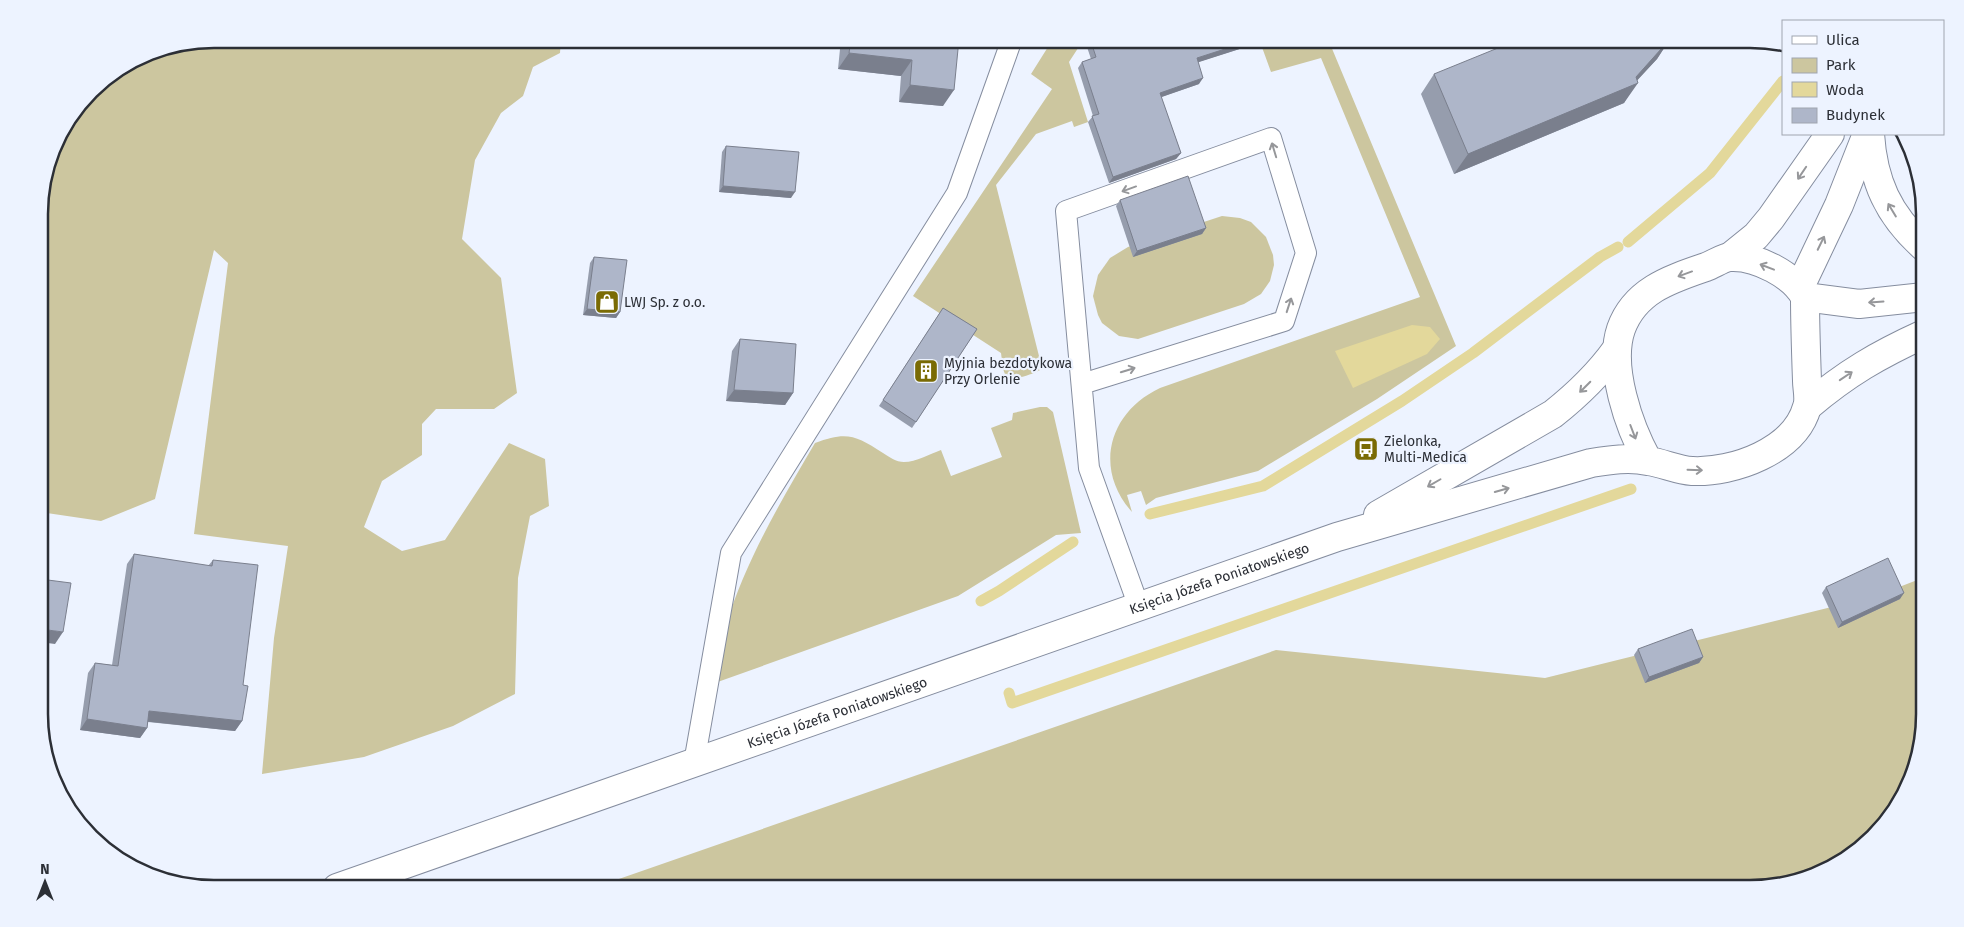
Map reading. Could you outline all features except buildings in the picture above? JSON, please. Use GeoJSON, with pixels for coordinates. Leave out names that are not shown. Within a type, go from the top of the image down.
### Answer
{"type":"FeatureCollection","features":[{"type":"Feature","properties":{"kind":"main road"},"geometry":{"type":"LineString","coordinates":[[1648,461],[1638,444],[1629,420],[1620,382],[1616,350],[1621,329],[1632,308],[1646,292],[1665,281],[1730,257],[1756,236],[1771,218],[1829,135]]}},
{"type":"Feature","properties":{"kind":"main road"},"geometry":{"type":"LineString","coordinates":[[1869,135],[1872,160],[1880,188],[1894,214],[1916,240]]}},
{"type":"Feature","properties":{"kind":"main road"},"geometry":{"type":"LineString","coordinates":[[1808,406],[1803,292],[1869,135]]}},
{"type":"Feature","properties":{"kind":"main road"},"geometry":{"type":"LineString","coordinates":[[1730,257],[1772,268],[1787,275],[1803,292],[1826,301],[1859,304],[1916,298]]}},
{"type":"Feature","properties":{"kind":"main road"},"geometry":{"type":"LineString","coordinates":[[1808,406],[1837,382],[1865,363],[1916,338]]}},
{"type":"Feature","properties":{"kind":"main road","name":"Księcia Józefa Poniatowskiego"},"geometry":{"type":"LineString","coordinates":[[1337,537],[1553,414],[1577,395],[1600,372],[1616,350]]}},
{"type":"Feature","properties":{"kind":"main road","name":"Księcia Józefa Poniatowskiego"},"geometry":{"type":"LineString","coordinates":[[361,880],[1337,537],[1591,463],[1620,459],[1648,461],[1692,471],[1713,470],[1741,465],[1767,453],[1787,439],[1800,423],[1808,406]]}},
{"type":"Feature","properties":{"kind":"lane"},"geometry":{"type":"LineString","coordinates":[[694,763],[731,553],[958,193],[1009,48]]}},
{"type":"Feature","properties":{"kind":"lane"},"geometry":{"type":"LineString","coordinates":[[1082,384],[1284,321],[1306,253],[1271,138],[1066,211],[1082,384],[1090,468],[1139,607]]}},
{"type":"Feature","properties":{"kind":"green space"},"geometry":{"type":"Polygon","coordinates":[[[560,48],[560,53],[533,67],[523,96],[501,113],[475,160],[462,239],[501,278],[517,393],[494,409],[436,409],[422,424],[422,455],[382,481],[364,527],[402,551],[445,540],[509,443],[545,459],[549,506],[530,516],[518,578],[515,694],[453,726],[364,757],[262,774],[274,638],[288,546],[194,534],[228,263],[214,250],[155,499],[101,521],[48,513],[49,192],[56,160],[65,140],[89,104],[104,89],[131,70],[160,56],[192,49],[560,48]]]}},
{"type":"Feature","properties":{"kind":"green space"},"geometry":{"type":"Polygon","coordinates":[[[1047,48],[1078,48],[1069,62],[1088,122],[1074,127],[1072,121],[1036,134],[996,185],[1041,364],[1040,370],[1037,372],[1012,378],[1005,374],[1001,353],[913,296],[1052,89],[1031,74],[1047,48]]]}},
{"type":"Feature","properties":{"kind":"green space"},"geometry":{"type":"Polygon","coordinates":[[[1262,48],[1332,48],[1456,346],[1377,399],[1258,471],[1156,498],[1146,505],[1141,491],[1127,495],[1132,512],[1120,495],[1113,477],[1110,460],[1112,442],[1118,426],[1129,411],[1143,398],[1160,388],[1420,297],[1321,58],[1271,72],[1262,48]]]}},
{"type":"Feature","properties":{"kind":"green space"},"geometry":{"type":"Polygon","coordinates":[[[1222,216],[1240,218],[1251,222],[1266,237],[1273,255],[1274,265],[1270,281],[1261,294],[1244,304],[1138,339],[1119,336],[1102,323],[1093,296],[1098,275],[1110,258],[1128,247],[1222,216]]]}},
{"type":"Feature","properties":{"kind":"green space"},"geometry":{"type":"Polygon","coordinates":[[[1047,407],[1053,412],[1081,533],[1056,535],[958,596],[712,684],[719,647],[744,577],[777,509],[815,443],[835,437],[850,437],[865,442],[893,459],[904,462],[909,462],[941,450],[951,476],[1002,457],[991,428],[1012,420],[1013,413],[1047,407]]]}},
{"type":"Feature","properties":{"kind":"green space"},"geometry":{"type":"Polygon","coordinates":[[[1916,580],[1916,724],[1908,767],[1894,796],[1882,814],[1860,838],[1824,862],[1804,871],[1783,876],[1761,879],[617,880],[1276,650],[1545,678],[1876,596],[1916,580]]]}},
{"type":"Feature","properties":{"kind":"water"},"geometry":{"type":"Polygon","coordinates":[[[1412,325],[1430,327],[1440,339],[1427,354],[1353,388],[1335,351],[1412,325]]]}},
{"type":"Feature","properties":{"kind":"waterway"},"geometry":{"type":"LineString","coordinates":[[1628,242],[1710,173],[1782,82]]}},
{"type":"Feature","properties":{"kind":"waterway"},"geometry":{"type":"LineString","coordinates":[[1150,514],[1263,486],[1402,401],[1473,353],[1600,257],[1618,247]]}},
{"type":"Feature","properties":{"kind":"waterway"},"geometry":{"type":"LineString","coordinates":[[1009,693],[1012,703],[1631,489]]}},
{"type":"Feature","properties":{"kind":"waterway"},"geometry":{"type":"LineString","coordinates":[[981,601],[1073,542]]}},
{"type":"Feature","properties":{"kind":"place","name":"LWJ Sp. z o.o."},"geometry":{"type":"Point","coordinates":[607,302]}},
{"type":"Feature","properties":{"kind":"place","name":"Myjnia bezdotykowa Przy Orlenie"},"geometry":{"type":"Point","coordinates":[926,371]}},
{"type":"Feature","properties":{"kind":"place","name":"Zielonka, Multi-Medica"},"geometry":{"type":"Point","coordinates":[1366,449]}}]}
